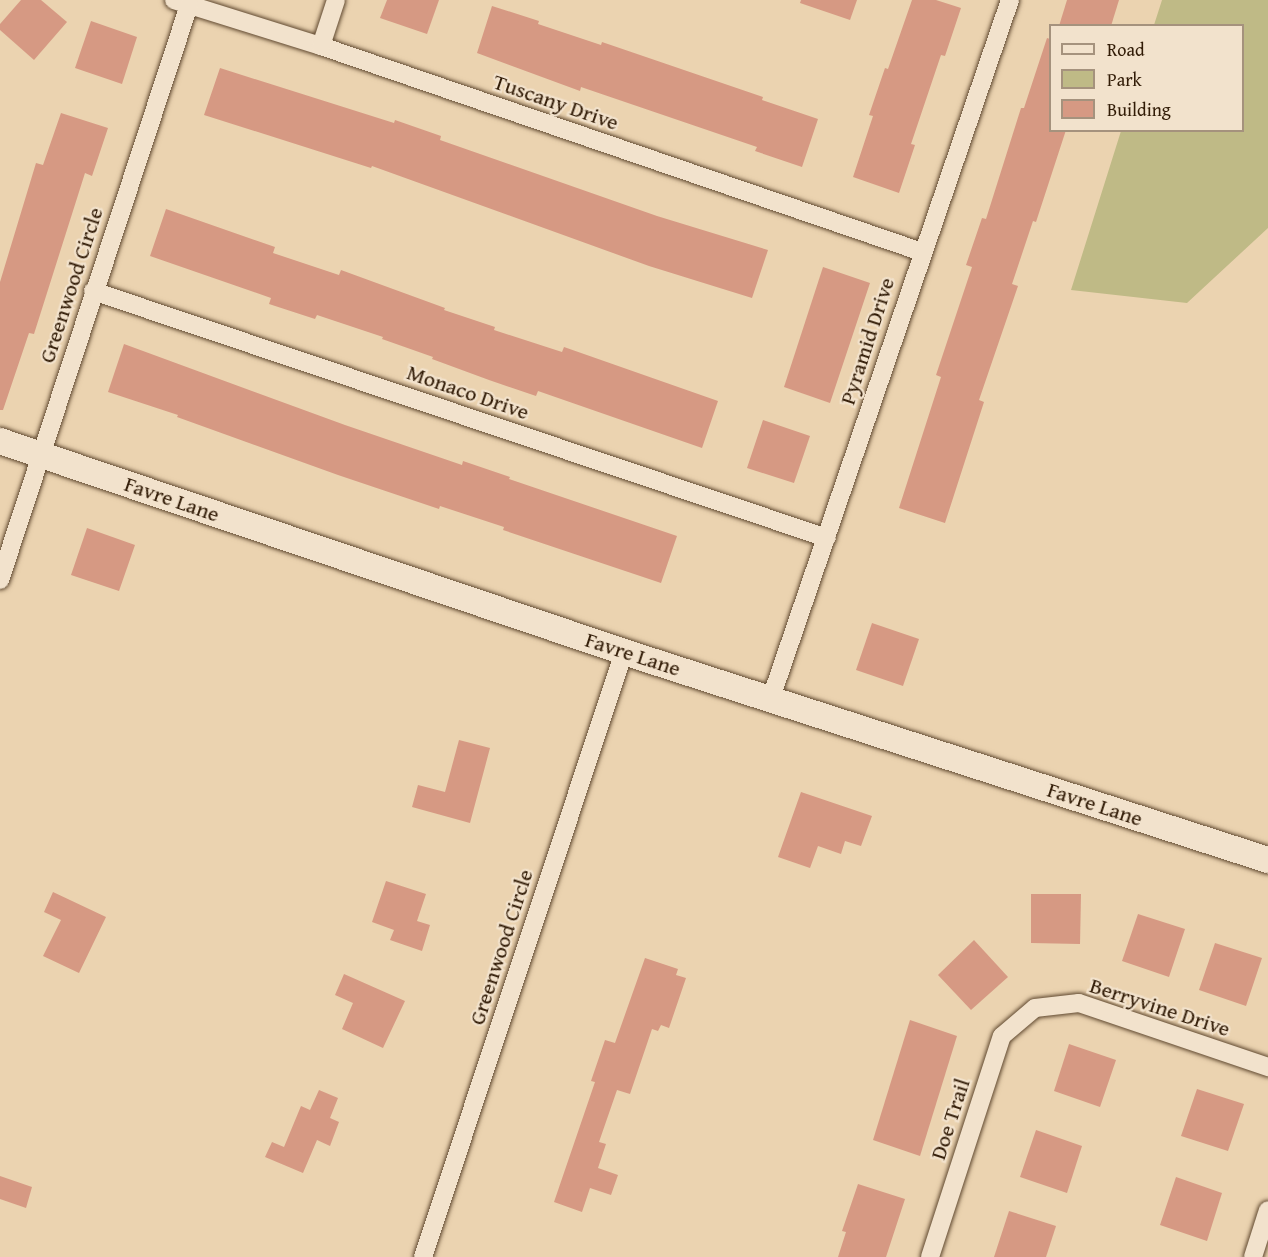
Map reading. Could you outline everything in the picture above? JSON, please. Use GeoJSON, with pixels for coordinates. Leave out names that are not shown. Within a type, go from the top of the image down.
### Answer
{"type":"FeatureCollection","features":[{"type":"Feature","properties":{"kind":"street"},"geometry":{"type":"LineString","coordinates":[[321,46],[336,0]]}},
{"type":"Feature","properties":{"kind":"street","name":"Pyramid Drive"},"geometry":{"type":"LineString","coordinates":[[771,698],[1010,0]]}},
{"type":"Feature","properties":{"kind":"street","name":"Tuscany Drive"},"geometry":{"type":"LineString","coordinates":[[181,3],[321,46],[922,252]]}},
{"type":"Feature","properties":{"kind":"street","name":"Greenwood Circle"},"geometry":{"type":"LineString","coordinates":[[0,580],[43,455],[181,3]]}},
{"type":"Feature","properties":{"kind":"street","name":"Monaco Drive"},"geometry":{"type":"LineString","coordinates":[[93,291],[827,538]]}},
{"type":"Feature","properties":{"kind":"street","name":"Favre Lane"},"geometry":{"type":"LineString","coordinates":[[0,441],[624,652],[1268,860]]}},
{"type":"Feature","properties":{"kind":"street","name":"Greenwood Circle"},"geometry":{"type":"LineString","coordinates":[[423,1257],[624,652]]}},
{"type":"Feature","properties":{"kind":"street","name":"Berryvine Drive"},"geometry":{"type":"LineString","coordinates":[[1035,1008],[1079,1003],[1268,1067]]}},
{"type":"Feature","properties":{"kind":"street","name":"Doe Trail"},"geometry":{"type":"LineString","coordinates":[[930,1257],[1002,1036],[1035,1008]]}},
{"type":"Feature","properties":{"kind":"street"},"geometry":{"type":"LineString","coordinates":[[1253,1257],[1268,1210]]}},
{"type":"Feature","properties":{"kind":"green space"},"geometry":{"type":"Polygon","coordinates":[[[1162,0],[1268,0],[1268,228],[1187,303],[1071,290],[1121,132],[1244,132],[1244,24],[1154,24],[1162,0]]]}},
{"type":"Feature","properties":{"kind":"building"},"geometry":{"type":"Polygon","coordinates":[[[21,0],[41,0],[67,22],[34,60],[0,30],[0,24],[21,0]]]}},
{"type":"Feature","properties":{"kind":"building"},"geometry":{"type":"Polygon","coordinates":[[[387,0],[439,0],[427,34],[380,18],[387,0]]]}},
{"type":"Feature","properties":{"kind":"building"},"geometry":{"type":"Polygon","coordinates":[[[801,0],[857,0],[850,20],[800,3],[801,0]]]}},
{"type":"Feature","properties":{"kind":"building"},"geometry":{"type":"Polygon","coordinates":[[[912,0],[936,0],[961,8],[945,56],[941,55],[911,144],[915,145],[899,193],[853,177],[873,116],[869,115],[912,0]]]}},
{"type":"Feature","properties":{"kind":"building"},"geometry":{"type":"Polygon","coordinates":[[[1067,0],[1119,0],[1112,24],[1060,24],[1067,0]]]}},
{"type":"Feature","properties":{"kind":"building"},"geometry":{"type":"Polygon","coordinates":[[[492,6],[539,21],[538,24],[601,45],[602,42],[763,97],[762,100],[818,119],[802,167],[755,151],[757,147],[581,87],[580,91],[477,53],[492,6]]]}},
{"type":"Feature","properties":{"kind":"building"},"geometry":{"type":"Polygon","coordinates":[[[91,21],[137,37],[122,84],[75,68],[91,21]]]}},
{"type":"Feature","properties":{"kind":"building"},"geometry":{"type":"Polygon","coordinates":[[[1047,38],[1049,39],[1049,132],[1065,132],[1036,222],[1033,221],[1012,284],[1018,286],[979,400],[984,402],[945,523],[899,508],[941,377],[936,375],[972,267],[966,265],[982,218],[986,219],[1021,108],[1024,108],[1047,38]]]}},
{"type":"Feature","properties":{"kind":"building"},"geometry":{"type":"Polygon","coordinates":[[[220,68],[394,123],[395,120],[441,136],[440,140],[657,216],[768,250],[752,298],[649,266],[372,166],[371,168],[204,115],[220,68]]]}},
{"type":"Feature","properties":{"kind":"building"},"geometry":{"type":"Polygon","coordinates":[[[61,113],[108,128],[92,176],[85,173],[34,334],[29,333],[3,410],[0,410],[0,282],[36,163],[43,165],[61,113]]]}},
{"type":"Feature","properties":{"kind":"building"},"geometry":{"type":"Polygon","coordinates":[[[166,209],[275,247],[273,253],[339,275],[341,270],[495,327],[494,330],[562,352],[564,347],[718,401],[702,448],[538,391],[536,396],[489,380],[382,339],[383,337],[317,315],[315,319],[269,304],[271,298],[150,256],[166,209]]]}},
{"type":"Feature","properties":{"kind":"building"},"geometry":{"type":"Polygon","coordinates":[[[823,267],[870,283],[830,403],[784,387],[823,267]]]}},
{"type":"Feature","properties":{"kind":"building"},"geometry":{"type":"Polygon","coordinates":[[[124,344],[345,425],[462,465],[463,461],[677,536],[661,583],[503,530],[504,527],[440,506],[439,509],[338,475],[177,417],[178,415],[108,392],[124,344]]]}},
{"type":"Feature","properties":{"kind":"building"},"geometry":{"type":"Polygon","coordinates":[[[763,420],[810,436],[794,483],[747,468],[763,420]]]}},
{"type":"Feature","properties":{"kind":"building"},"geometry":{"type":"Polygon","coordinates":[[[87,528],[135,545],[119,591],[71,575],[87,528]]]}},
{"type":"Feature","properties":{"kind":"building"},"geometry":{"type":"Polygon","coordinates":[[[872,623],[919,639],[903,686],[856,670],[872,623]]]}},
{"type":"Feature","properties":{"kind":"building"},"geometry":{"type":"Polygon","coordinates":[[[459,740],[490,748],[470,823],[412,807],[418,785],[445,792],[459,740]]]}},
{"type":"Feature","properties":{"kind":"building"},"geometry":{"type":"Polygon","coordinates":[[[801,792],[872,816],[861,846],[845,841],[841,854],[818,846],[810,868],[778,857],[801,792]]]}},
{"type":"Feature","properties":{"kind":"building"},"geometry":{"type":"Polygon","coordinates":[[[386,881],[426,894],[417,921],[430,925],[422,951],[390,940],[394,930],[372,922],[386,881]]]}},
{"type":"Feature","properties":{"kind":"building"},"geometry":{"type":"Polygon","coordinates":[[[53,892],[106,917],[79,973],[43,956],[61,920],[44,912],[53,892]]]}},
{"type":"Feature","properties":{"kind":"building"},"geometry":{"type":"Polygon","coordinates":[[[1031,894],[1081,894],[1080,944],[1031,943],[1031,894]]]}},
{"type":"Feature","properties":{"kind":"building"},"geometry":{"type":"Polygon","coordinates":[[[1138,914],[1185,929],[1169,977],[1122,961],[1138,914]]]}},
{"type":"Feature","properties":{"kind":"building"},"geometry":{"type":"Polygon","coordinates":[[[974,940],[1008,977],[971,1010],[938,975],[974,940]]]}},
{"type":"Feature","properties":{"kind":"building"},"geometry":{"type":"Polygon","coordinates":[[[1215,943],[1262,958],[1246,1006],[1199,990],[1215,943]]]}},
{"type":"Feature","properties":{"kind":"building"},"geometry":{"type":"Polygon","coordinates":[[[645,958],[678,969],[676,975],[686,978],[669,1028],[661,1025],[658,1031],[652,1029],[630,1094],[617,1090],[599,1142],[606,1144],[598,1168],[618,1175],[611,1195],[590,1188],[582,1212],[554,1202],[595,1082],[591,1081],[605,1040],[615,1043],[645,958]]]}},
{"type":"Feature","properties":{"kind":"building"},"geometry":{"type":"Polygon","coordinates":[[[344,974],[405,1001],[383,1048],[342,1029],[353,1003],[335,995],[344,974]]]}},
{"type":"Feature","properties":{"kind":"building"},"geometry":{"type":"Polygon","coordinates":[[[910,1020],[957,1036],[920,1156],[873,1140],[910,1020]]]}},
{"type":"Feature","properties":{"kind":"building"},"geometry":{"type":"Polygon","coordinates":[[[1069,1044],[1116,1060],[1100,1107],[1054,1091],[1069,1044]]]}},
{"type":"Feature","properties":{"kind":"building"},"geometry":{"type":"Polygon","coordinates":[[[1197,1089],[1244,1104],[1228,1151],[1181,1136],[1197,1089]]]}},
{"type":"Feature","properties":{"kind":"building"},"geometry":{"type":"Polygon","coordinates":[[[319,1090],[338,1098],[330,1118],[339,1122],[330,1146],[317,1140],[303,1173],[265,1157],[272,1142],[284,1147],[301,1106],[310,1110],[319,1090]]]}},
{"type":"Feature","properties":{"kind":"building"},"geometry":{"type":"Polygon","coordinates":[[[1036,1130],[1082,1146],[1067,1193],[1020,1177],[1036,1130]]]}},
{"type":"Feature","properties":{"kind":"building"},"geometry":{"type":"Polygon","coordinates":[[[0,1176],[32,1187],[26,1208],[0,1199],[0,1176]]]}},
{"type":"Feature","properties":{"kind":"building"},"geometry":{"type":"Polygon","coordinates":[[[1176,1177],[1222,1193],[1207,1241],[1160,1225],[1176,1177]]]}},
{"type":"Feature","properties":{"kind":"building"},"geometry":{"type":"Polygon","coordinates":[[[858,1184],[905,1199],[886,1257],[838,1257],[846,1232],[842,1231],[858,1184]]]}},
{"type":"Feature","properties":{"kind":"building"},"geometry":{"type":"Polygon","coordinates":[[[1009,1211],[1056,1226],[1046,1257],[994,1257],[1009,1211]]]}}]}
